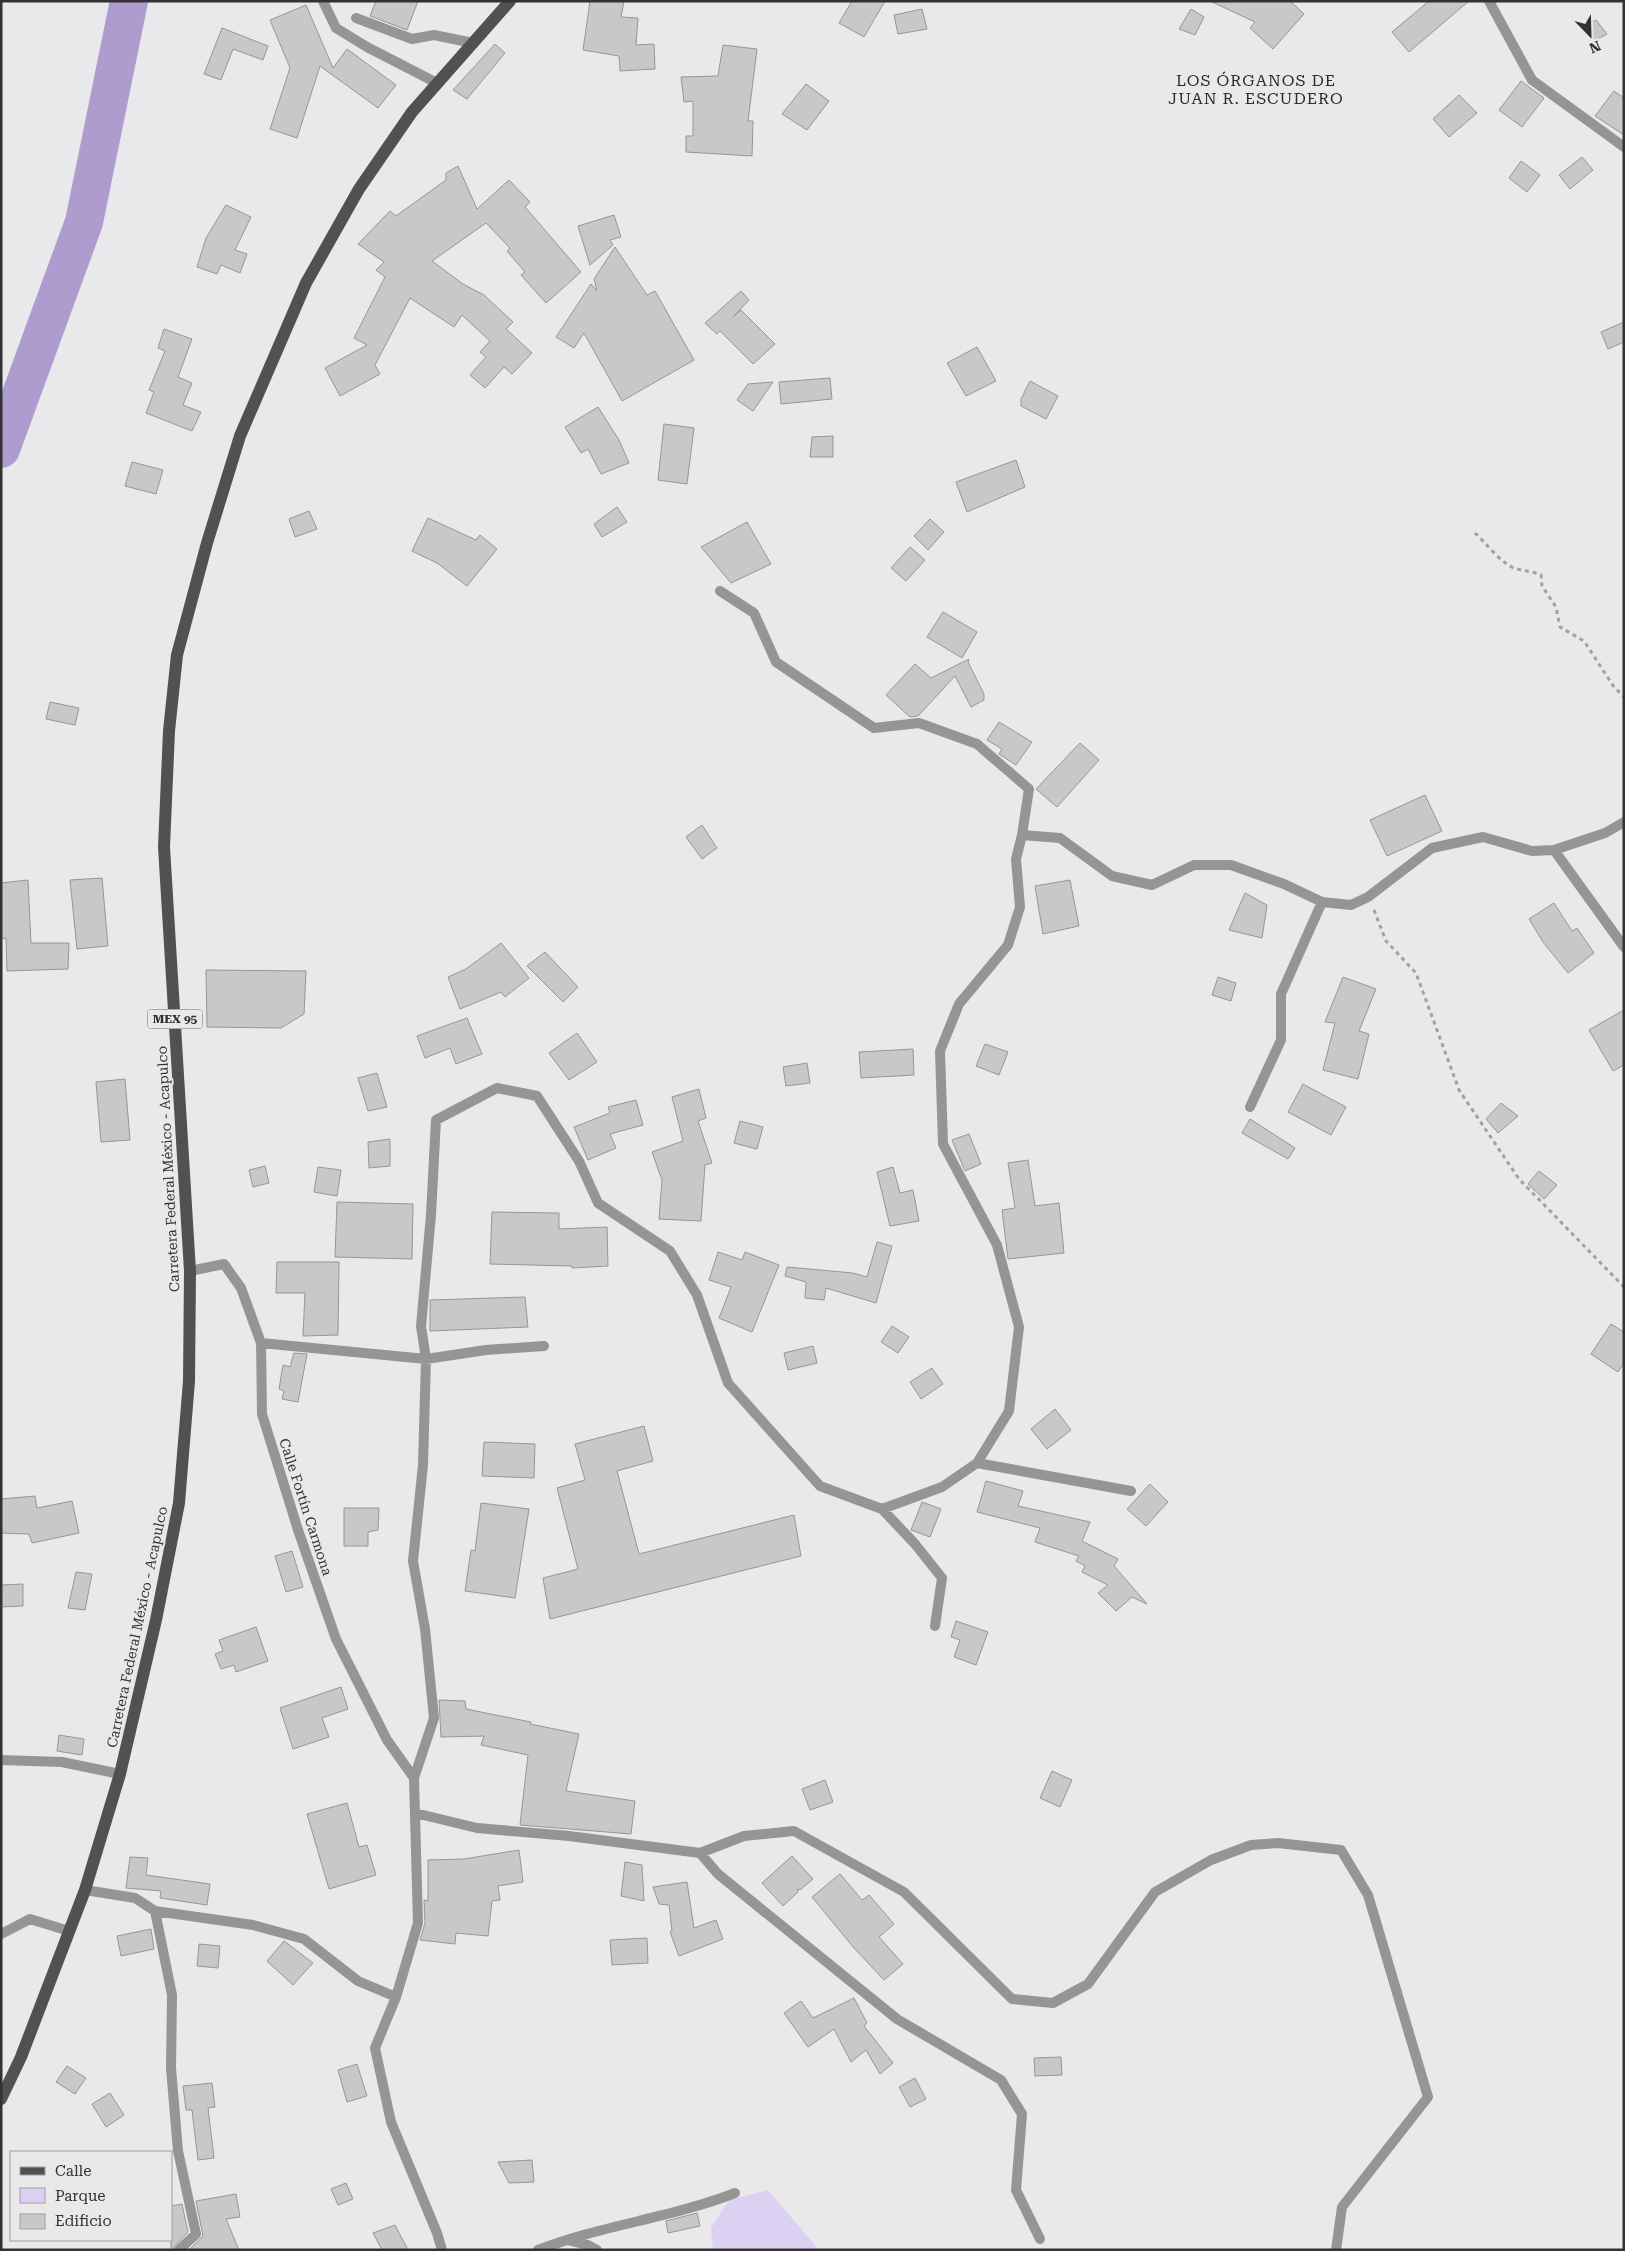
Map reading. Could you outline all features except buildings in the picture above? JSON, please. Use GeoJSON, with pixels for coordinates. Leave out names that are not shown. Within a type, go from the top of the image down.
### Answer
{"type":"FeatureCollection","features":[{"type":"Feature","properties":{"kind":"main road","name":"Carretera Federal México - Acapulco"},"geometry":{"type":"LineString","coordinates":[[1,2098],[21,2057],[85,1890],[120,1774],[156,1620],[179,1503],[189,1381],[190,1271],[164,847],[169,732],[177,655],[207,543],[240,436],[306,283],[359,189],[412,112],[510,1]]}},
{"type":"Feature","properties":{"kind":"street"},"geometry":{"type":"LineString","coordinates":[[323,1],[336,28],[367,47],[437,83]]}},
{"type":"Feature","properties":{"kind":"street"},"geometry":{"type":"LineString","coordinates":[[1489,1],[1532,80],[1624,147]]}},
{"type":"Feature","properties":{"kind":"street"},"geometry":{"type":"LineString","coordinates":[[356,18],[412,39],[434,35],[473,43]]}},
{"type":"Feature","properties":{"kind":"street"},"geometry":{"type":"LineString","coordinates":[[720,591],[754,613],[776,662],[874,728],[919,723],[977,744],[1029,789],[1022,835],[1016,859],[1020,907],[1008,945],[959,1004],[940,1051],[944,1144],[998,1245],[1019,1327],[1009,1411],[977,1463],[942,1487],[882,1509]]}},
{"type":"Feature","properties":{"kind":"street"},"geometry":{"type":"LineString","coordinates":[[1022,835],[1060,838],[1112,876],[1152,885],[1194,865],[1230,865],[1284,884],[1322,902],[1351,905],[1368,898],[1432,848],[1483,837],[1532,850],[1554,850],[1605,833],[1624,822]]}},
{"type":"Feature","properties":{"kind":"street"},"geometry":{"type":"LineString","coordinates":[[1554,850],[1624,947]]}},
{"type":"Feature","properties":{"kind":"street"},"geometry":{"type":"LineString","coordinates":[[1250,1107],[1281,1040],[1281,994],[1322,902]]}},
{"type":"Feature","properties":{"kind":"street"},"geometry":{"type":"LineString","coordinates":[[442,2250],[391,2122],[375,2048],[396,1997],[418,1922],[414,1778],[434,1718],[425,1629],[413,1561],[423,1465],[426,1359],[421,1326],[431,1215],[436,1120],[497,1088],[537,1096],[579,1161],[598,1203],[670,1251],[697,1295],[728,1383],[820,1486],[882,1509],[915,1544],[942,1578],[935,1626]]}},
{"type":"Feature","properties":{"kind":"street","name":"Calle Fortín Carmona"},"geometry":{"type":"LineString","coordinates":[[190,1271],[224,1264],[240,1288],[261,1343],[262,1414],[309,1562],[341,1648],[387,1740],[414,1778]]}},
{"type":"Feature","properties":{"kind":"street"},"geometry":{"type":"LineString","coordinates":[[261,1343],[426,1359],[486,1350],[544,1346]]}},
{"type":"Feature","properties":{"kind":"street"},"geometry":{"type":"LineString","coordinates":[[977,1463],[1131,1491]]}},
{"type":"Feature","properties":{"kind":"street"},"geometry":{"type":"LineString","coordinates":[[1,1760],[62,1762],[120,1774]]}},
{"type":"Feature","properties":{"kind":"street"},"geometry":{"type":"LineString","coordinates":[[415,1813],[477,1828],[570,1836],[700,1853],[744,1836],[794,1831],[904,1892],[1012,1999],[1054,2003],[1088,1984],[1155,1892],[1211,1860],[1251,1845],[1278,1843],[1341,1850],[1368,1894],[1428,2097],[1342,2207],[1336,2250]]}},
{"type":"Feature","properties":{"kind":"street"},"geometry":{"type":"LineString","coordinates":[[700,1853],[718,1874],[897,2019],[1001,2080],[1022,2114],[1016,2190],[1040,2239]]}},
{"type":"Feature","properties":{"kind":"street"},"geometry":{"type":"LineString","coordinates":[[85,1890],[135,1898],[154,1911],[253,1925],[304,1939],[358,1982],[396,1997]]}},
{"type":"Feature","properties":{"kind":"street"},"geometry":{"type":"LineString","coordinates":[[154,1911],[172,1995],[171,2068],[178,2151],[196,2234],[179,2250]]}},
{"type":"Feature","properties":{"kind":"street"},"geometry":{"type":"LineString","coordinates":[[1,1934],[30,1919],[69,1932]]}},
{"type":"Feature","properties":{"kind":"street"},"geometry":{"type":"LineString","coordinates":[[538,2250],[564,2239],[705,2205],[735,2193]]}},
{"type":"Feature","properties":{"kind":"street"},"geometry":{"type":"LineString","coordinates":[[564,2239],[588,2245],[597,2250]]}},
{"type":"Feature","properties":{"kind":"path"},"geometry":{"type":"LineString","coordinates":[[1475,533],[1505,563],[1514,568],[1530,570],[1541,575],[1542,586],[1556,607],[1560,627],[1584,641],[1614,687],[1624,697]]}},
{"type":"Feature","properties":{"kind":"path"},"geometry":{"type":"LineString","coordinates":[[1368,898],[1386,941],[1416,973],[1459,1090],[1518,1179],[1624,1287]]}},
{"type":"Feature","properties":{"kind":"green space"},"geometry":{"type":"Polygon","coordinates":[[[768,2190],[819,2250],[713,2250],[711,2228],[729,2200],[768,2190]]]}},
{"type":"Feature","properties":{"kind":"waterway"},"geometry":{"type":"LineString","coordinates":[[1,449],[84,222],[129,1]]}},
{"type":"Feature","properties":{"kind":"district","name":"LOS ÓRGANOS DE JUAN R. ESCUDERO"},"geometry":{"type":"Point","coordinates":[1256,89]}}]}
